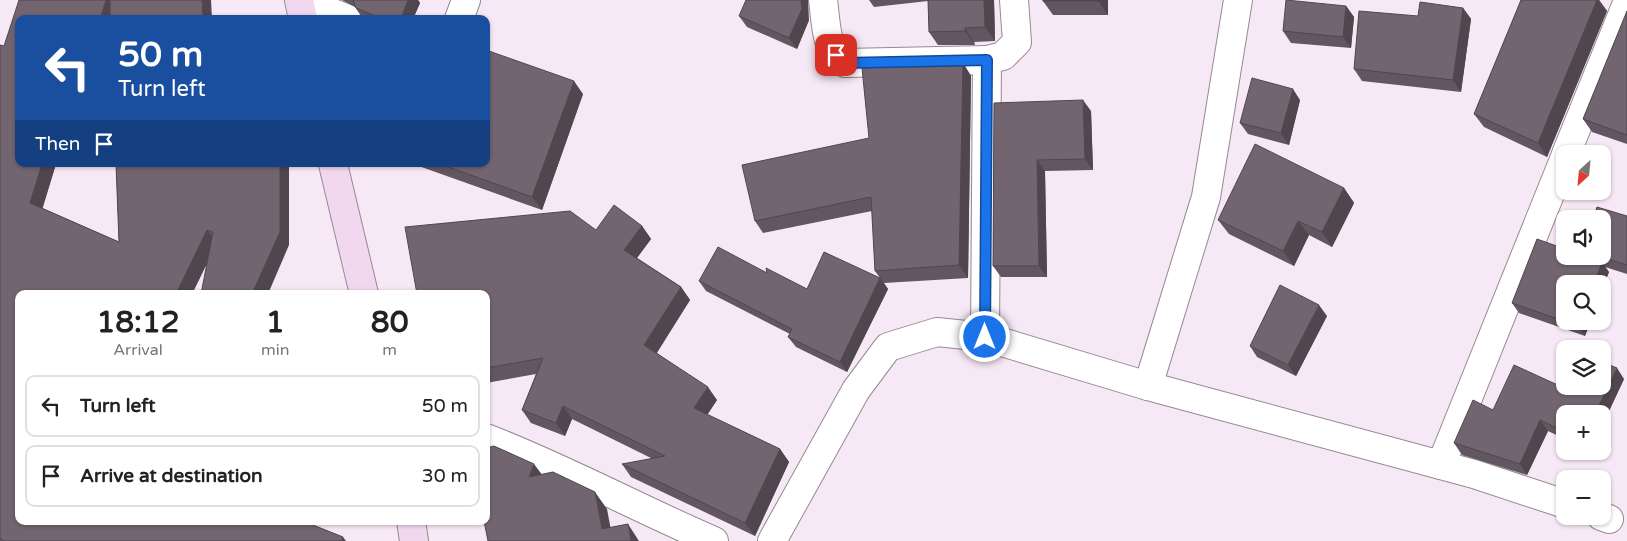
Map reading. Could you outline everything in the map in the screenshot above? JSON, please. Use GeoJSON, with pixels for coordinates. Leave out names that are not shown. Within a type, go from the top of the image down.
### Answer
{"type":"FeatureCollection","features":[{"type":"Feature","properties":{"kind":"street"},"geometry":{"type":"LineString","coordinates":[[299,0],[302,15]]}},
{"type":"Feature","properties":{"kind":"street"},"geometry":{"type":"LineString","coordinates":[[299,0],[338,15]]}},
{"type":"Feature","properties":{"kind":"street"},"geometry":{"type":"LineString","coordinates":[[460,15],[466,0]]}},
{"type":"Feature","properties":{"kind":"street"},"geometry":{"type":"LineString","coordinates":[[823,0],[831,48],[839,60],[845,63],[987,60],[1003,56],[1017,42],[1014,0]]}},
{"type":"Feature","properties":{"kind":"street"},"geometry":{"type":"LineString","coordinates":[[1148,386],[1206,197],[1238,0]]}},
{"type":"Feature","properties":{"kind":"street"},"geometry":{"type":"LineString","coordinates":[[1570,145],[1627,4]]}},
{"type":"Feature","properties":{"kind":"street"},"geometry":{"type":"LineString","coordinates":[[985,337],[987,60]]}},
{"type":"Feature","properties":{"kind":"street"},"geometry":{"type":"LineString","coordinates":[[334,167],[363,290]]}},
{"type":"Feature","properties":{"kind":"street"},"geometry":{"type":"LineString","coordinates":[[1441,465],[1556,180]]}},
{"type":"Feature","properties":{"kind":"street"},"geometry":{"type":"LineString","coordinates":[[772,541],[856,390],[888,347],[937,332],[985,337],[1148,386],[1441,465],[1556,501]]}},
{"type":"Feature","properties":{"kind":"street"},"geometry":{"type":"LineString","coordinates":[[490,440],[531,455],[646,512],[714,541]]}},
{"type":"Feature","properties":{"kind":"street"},"geometry":{"type":"LineString","coordinates":[[412,525],[414,541]]}},
{"type":"Feature","properties":{"kind":"building"},"geometry":{"type":"Polygon","coordinates":[[[19,0],[106,0],[101,15],[15,15],[15,167],[41,167],[30,203],[119,242],[116,167],[280,167],[280,232],[254,290],[202,290],[213,232],[207,230],[178,290],[15,290],[15,525],[313,525],[343,537],[341,541],[4,541],[0,539],[0,45],[4,46],[19,0]]]}},
{"type":"Feature","properties":{"kind":"building"},"geometry":{"type":"Polygon","coordinates":[[[110,0],[202,0],[203,15],[110,15],[110,0]]]}},
{"type":"Feature","properties":{"kind":"building"},"geometry":{"type":"Polygon","coordinates":[[[353,0],[408,0],[402,15],[373,15],[356,8],[353,0]]]}},
{"type":"Feature","properties":{"kind":"building"},"geometry":{"type":"Polygon","coordinates":[[[746,0],[801,0],[802,9],[789,38],[739,16],[746,0]]]}},
{"type":"Feature","properties":{"kind":"building"},"geometry":{"type":"Polygon","coordinates":[[[928,0],[984,0],[985,27],[965,28],[965,31],[929,32],[928,0]]]}},
{"type":"Feature","properties":{"kind":"building"},"geometry":{"type":"Polygon","coordinates":[[[1098,0],[1098,1],[1043,1],[1098,0]]]}},
{"type":"Feature","properties":{"kind":"building"},"geometry":{"type":"Polygon","coordinates":[[[1286,0],[1346,6],[1343,37],[1283,31],[1286,0]]]}},
{"type":"Feature","properties":{"kind":"building"},"geometry":{"type":"Polygon","coordinates":[[[1521,0],[1597,0],[1538,143],[1474,114],[1521,0]]]}},
{"type":"Feature","properties":{"kind":"building"},"geometry":{"type":"Polygon","coordinates":[[[1420,2],[1463,8],[1453,80],[1354,69],[1359,11],[1418,16],[1420,2]]]}},
{"type":"Feature","properties":{"kind":"building"},"geometry":{"type":"Polygon","coordinates":[[[1627,11],[1627,135],[1583,119],[1627,11]]]}},
{"type":"Feature","properties":{"kind":"building"},"geometry":{"type":"Polygon","coordinates":[[[490,51],[574,81],[532,197],[448,167],[490,167],[490,51]]]}},
{"type":"Feature","properties":{"kind":"building"},"geometry":{"type":"Polygon","coordinates":[[[963,63],[959,265],[875,271],[871,197],[755,221],[742,165],[869,138],[862,68],[963,63]]]}},
{"type":"Feature","properties":{"kind":"building"},"geometry":{"type":"Polygon","coordinates":[[[1252,78],[1293,89],[1281,133],[1240,123],[1252,78]]]}},
{"type":"Feature","properties":{"kind":"building"},"geometry":{"type":"Polygon","coordinates":[[[1083,100],[1085,159],[1037,160],[1039,266],[993,266],[994,103],[1083,100]]]}},
{"type":"Feature","properties":{"kind":"building"},"geometry":{"type":"Polygon","coordinates":[[[1255,144],[1344,188],[1322,232],[1298,221],[1283,251],[1218,220],[1255,144]]]}},
{"type":"Feature","properties":{"kind":"building"},"geometry":{"type":"Polygon","coordinates":[[[614,205],[642,226],[624,250],[681,287],[644,345],[708,387],[694,408],[780,449],[745,523],[622,464],[665,456],[563,406],[556,423],[522,410],[543,358],[490,367],[490,290],[416,290],[405,227],[570,211],[596,230],[614,205]]]}},
{"type":"Feature","properties":{"kind":"building"},"geometry":{"type":"Polygon","coordinates":[[[1597,207],[1607,210],[1596,210],[1597,207]]]}},
{"type":"Feature","properties":{"kind":"building"},"geometry":{"type":"Polygon","coordinates":[[[1611,211],[1627,216],[1627,265],[1611,260],[1611,211]]]}},
{"type":"Feature","properties":{"kind":"building"},"geometry":{"type":"Polygon","coordinates":[[[1537,239],[1556,246],[1556,265],[1601,265],[1597,275],[1556,275],[1556,318],[1512,303],[1537,239]]]}},
{"type":"Feature","properties":{"kind":"building"},"geometry":{"type":"Polygon","coordinates":[[[718,247],[767,273],[766,268],[807,289],[824,252],[880,278],[840,362],[788,337],[792,329],[699,281],[718,247]]]}},
{"type":"Feature","properties":{"kind":"building"},"geometry":{"type":"Polygon","coordinates":[[[1280,285],[1319,305],[1288,365],[1250,346],[1280,285]]]}},
{"type":"Feature","properties":{"kind":"building"},"geometry":{"type":"Polygon","coordinates":[[[1514,365],[1556,384],[1556,395],[1604,395],[1599,405],[1556,405],[1556,428],[1540,420],[1520,464],[1454,443],[1473,400],[1493,410],[1514,365]]]}},
{"type":"Feature","properties":{"kind":"building"},"geometry":{"type":"Polygon","coordinates":[[[1611,366],[1617,368],[1611,381],[1611,366]]]}},
{"type":"Feature","properties":{"kind":"building"},"geometry":{"type":"Polygon","coordinates":[[[494,446],[534,464],[529,477],[553,472],[595,492],[602,529],[628,524],[631,541],[488,541],[485,525],[490,525],[490,447],[494,446]]]}},
{"type":"Feature","properties":{"kind":"route"},"geometry":{"type":"LineString","coordinates":[[836,55],[839,60],[845,63],[987,60],[985,337]]}}]}
